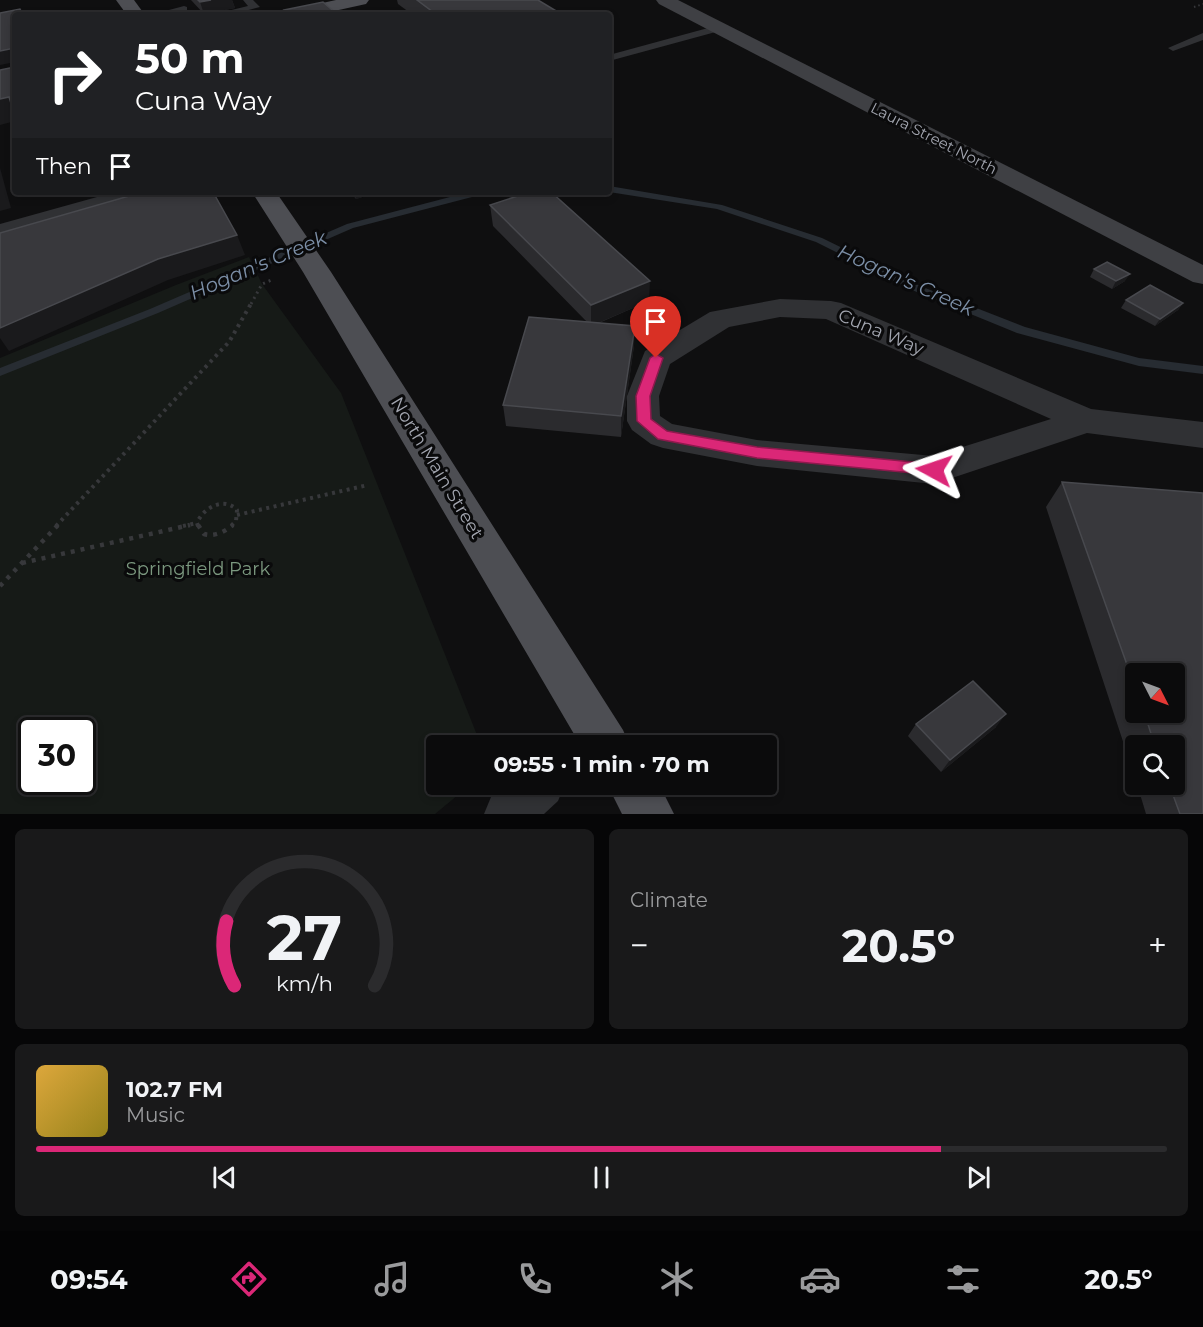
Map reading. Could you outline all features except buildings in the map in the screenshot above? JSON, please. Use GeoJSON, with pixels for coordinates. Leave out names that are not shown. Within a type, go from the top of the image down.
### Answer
{"type":"FeatureCollection","features":[{"type":"Feature","properties":{"kind":"main road"},"geometry":{"type":"LineString","coordinates":[[306,12],[360,0]]}},
{"type":"Feature","properties":{"kind":"main road","name":"North Main Street"},"geometry":{"type":"LineString","coordinates":[[266,195],[317,272],[592,735]]}},
{"type":"Feature","properties":{"kind":"main road"},"geometry":{"type":"LineString","coordinates":[[638,795],[650,814]]}},
{"type":"Feature","properties":{"kind":"street","name":"Laura Street North"},"geometry":{"type":"LineString","coordinates":[[664,0],[1203,276]]}},
{"type":"Feature","properties":{"kind":"street"},"geometry":{"type":"LineString","coordinates":[[0,232],[131,195]]}},
{"type":"Feature","properties":{"kind":"street","name":"Cuna Way"},"geometry":{"type":"LineString","coordinates":[[1086,420],[934,470],[757,453],[663,435],[644,421],[643,396],[656,358],[720,319],[780,308],[831,310],[1086,420],[1203,435]]}},
{"type":"Feature","properties":{"kind":"street"},"geometry":{"type":"LineString","coordinates":[[508,814],[529,795]]}},
{"type":"Feature","properties":{"kind":"lane"},"geometry":{"type":"LineString","coordinates":[[177,0],[187,12]]}},
{"type":"Feature","properties":{"kind":"lane"},"geometry":{"type":"LineString","coordinates":[[225,12],[251,3]]}},
{"type":"Feature","properties":{"kind":"lane"},"geometry":{"type":"LineString","coordinates":[[612,57],[719,28]]}},
{"type":"Feature","properties":{"kind":"lane"},"geometry":{"type":"LineString","coordinates":[[1173,48],[1199,40]]}},
{"type":"Feature","properties":{"kind":"path"},"geometry":{"type":"LineString","coordinates":[[1194,7],[1203,4]]}},
{"type":"Feature","properties":{"kind":"path"},"geometry":{"type":"LineString","coordinates":[[0,586],[229,342],[262,284],[274,279]]}},
{"type":"Feature","properties":{"kind":"path"},"geometry":{"type":"LineString","coordinates":[[237,515],[368,485]]}},
{"type":"Feature","properties":{"kind":"path"},"geometry":{"type":"LineString","coordinates":[[218,504],[235,507],[237,515],[233,526],[220,534],[206,535],[198,529],[197,524],[201,514],[218,504]]}},
{"type":"Feature","properties":{"kind":"path"},"geometry":{"type":"LineString","coordinates":[[22,563],[197,524]]}},
{"type":"Feature","properties":{"kind":"green space","name":"Springfield Park"},"geometry":{"type":"Polygon","coordinates":[[[249,257],[262,284],[341,393],[477,735],[426,735],[426,795],[458,795],[435,814],[0,814],[0,358],[249,257]]]}},
{"type":"Feature","properties":{"kind":"waterway","name":"Hogan's Creek"},"geometry":{"type":"LineString","coordinates":[[612,189],[719,207],[819,240],[916,288],[1021,330],[1139,362],[1203,370]]}},
{"type":"Feature","properties":{"kind":"waterway","name":"Hogan's Creek"},"geometry":{"type":"LineString","coordinates":[[0,372],[154,311],[350,226],[468,195]]}},
{"type":"Feature","properties":{"kind":"route"},"geometry":{"type":"LineString","coordinates":[[656,358],[643,396],[644,421],[663,435],[757,453],[934,470]]}}]}
